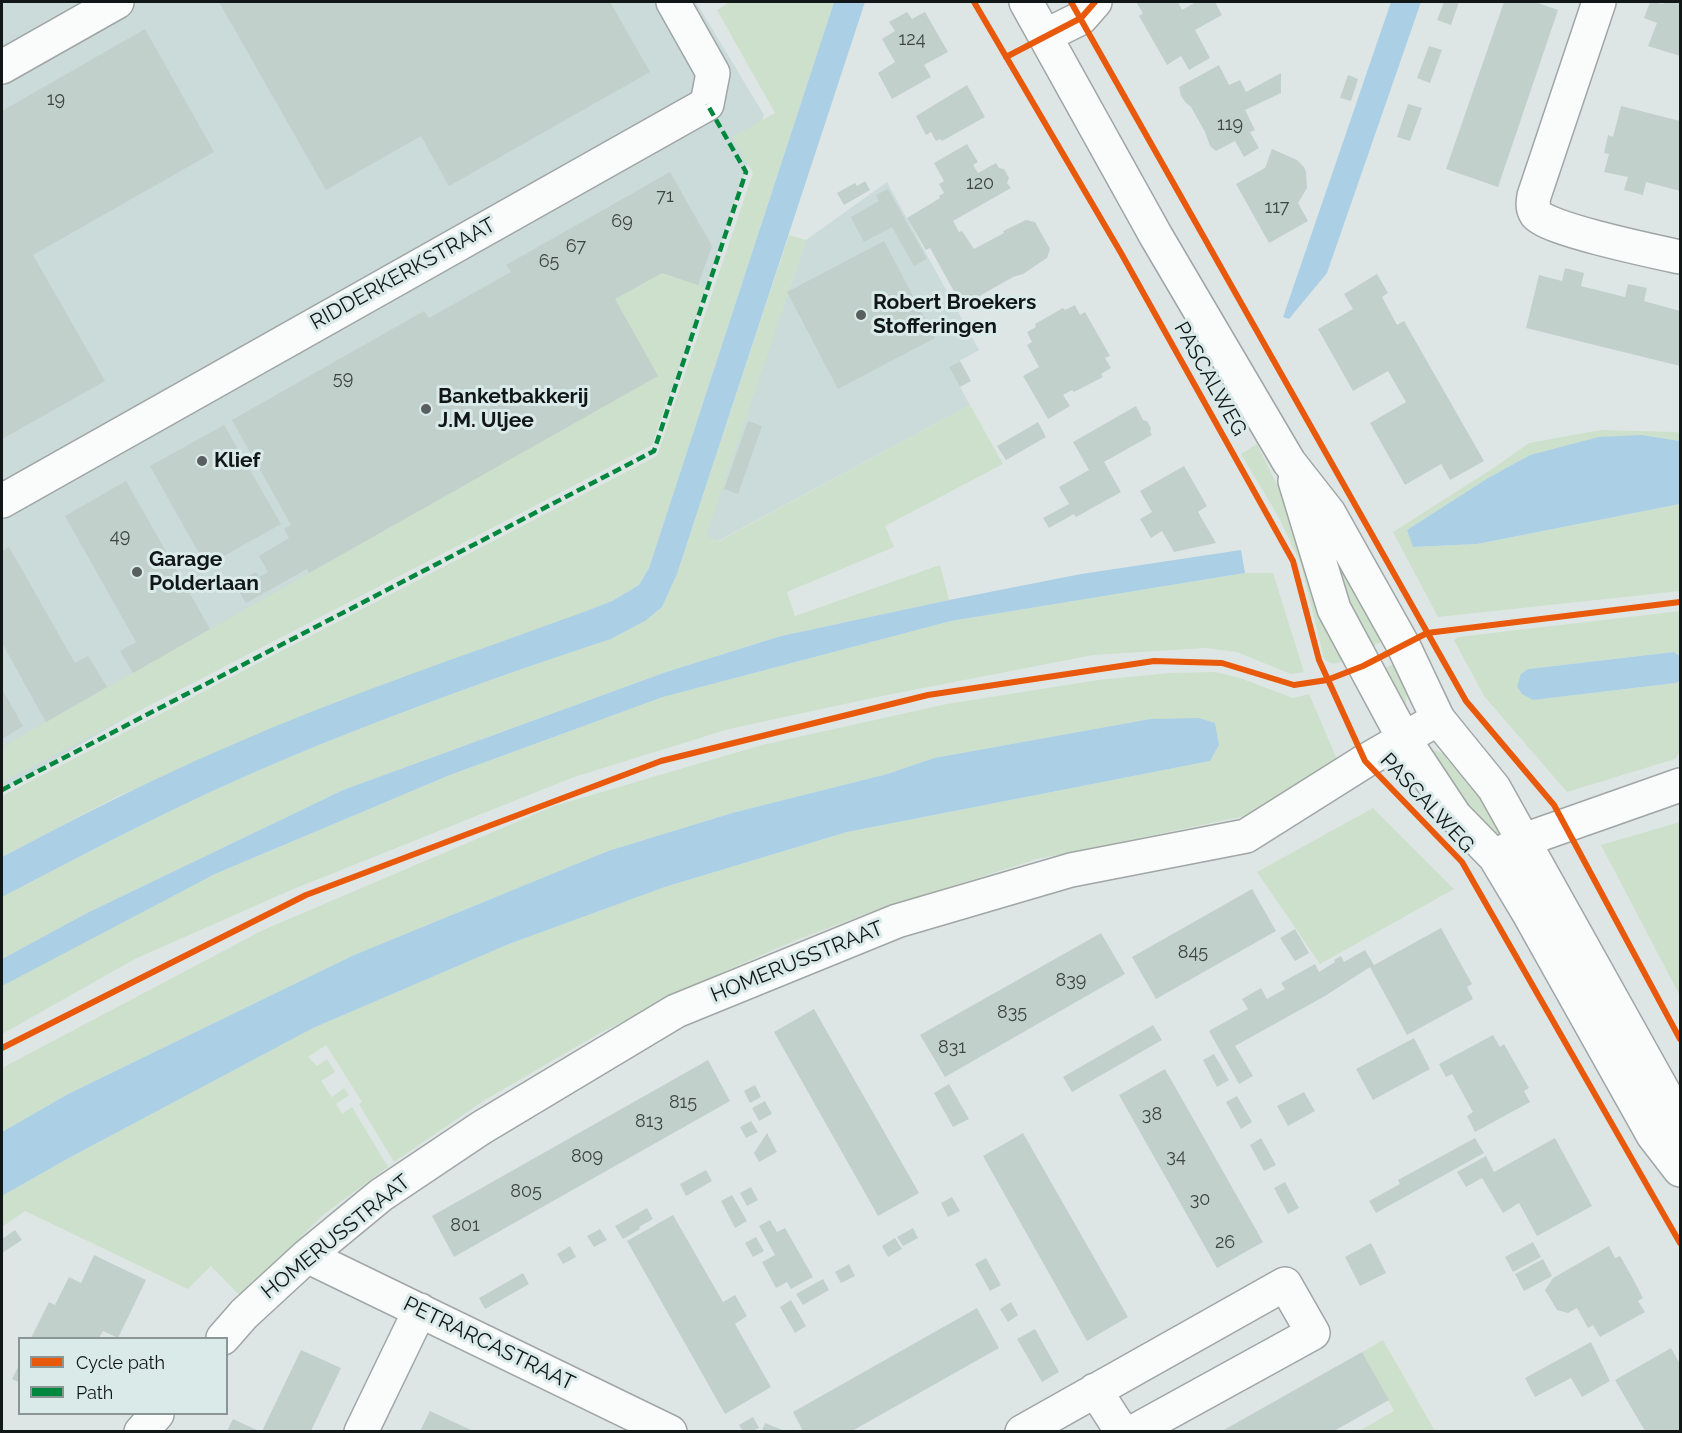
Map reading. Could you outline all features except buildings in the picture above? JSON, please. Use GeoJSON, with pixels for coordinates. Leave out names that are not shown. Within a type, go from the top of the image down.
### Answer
{"type":"FeatureCollection","features":[{"type":"Feature","properties":{"kind":"street"},"geometry":{"type":"LineString","coordinates":[[2,67],[117,2]]}},
{"type":"Feature","properties":{"kind":"street","name":"RIDDERKERKSTRAAT"},"geometry":{"type":"LineString","coordinates":[[2,501],[707,104],[713,74],[673,2]]}},
{"type":"Feature","properties":{"kind":"street","name":"PASCALWEG"},"geometry":{"type":"LineString","coordinates":[[1026,2],[1156,236],[1289,462],[1329,513],[1402,645],[1438,719],[1494,788],[1677,1116],[1680,1126]]}},
{"type":"Feature","properties":{"kind":"street"},"geometry":{"type":"LineString","coordinates":[[1045,36],[1081,18],[1095,2]]}},
{"type":"Feature","properties":{"kind":"street"},"geometry":{"type":"LineString","coordinates":[[1599,2],[1534,196],[1533,206],[1536,215],[1548,223],[1626,245],[1680,257]]}},
{"type":"Feature","properties":{"kind":"street","name":"PASCALWEG"},"geometry":{"type":"LineString","coordinates":[[1289,462],[1334,609],[1404,740],[1455,816],[1495,857],[1653,1135],[1680,1170]]}},
{"type":"Feature","properties":{"kind":"street","name":"HOMERUSSTRAAT"},"geometry":{"type":"LineString","coordinates":[[224,1337],[244,1314],[307,1256],[381,1195],[481,1128],[676,1011],[897,921],[1071,870],[1246,836],[1365,761],[1438,719]]}},
{"type":"Feature","properties":{"kind":"street"},"geometry":{"type":"LineString","coordinates":[[1495,857],[1524,840],[1680,785]]}},
{"type":"Feature","properties":{"kind":"street","name":"PETRARCASTRAAT"},"geometry":{"type":"LineString","coordinates":[[307,1256],[670,1431]]}},
{"type":"Feature","properties":{"kind":"street"},"geometry":{"type":"LineString","coordinates":[[1022,1431],[1285,1284],[1313,1333],[1133,1431]]}},
{"type":"Feature","properties":{"kind":"street"},"geometry":{"type":"LineString","coordinates":[[361,1431],[420,1310]]}},
{"type":"Feature","properties":{"kind":"street"},"geometry":{"type":"LineString","coordinates":[[1095,1390],[1122,1431]]}},
{"type":"Feature","properties":{"kind":"street"},"geometry":{"type":"LineString","coordinates":[[141,1431],[155,1415]]}},
{"type":"Feature","properties":{"kind":"shaded area"},"geometry":{"type":"Polygon","coordinates":[[[2,2],[696,2],[764,115],[669,397],[2,791],[2,2]]]}},
{"type":"Feature","properties":{"kind":"shaded area"},"geometry":{"type":"Polygon","coordinates":[[[887,182],[979,350],[949,367],[970,405],[718,541],[705,536],[806,240],[887,182]]]}},
{"type":"Feature","properties":{"kind":"green space"},"geometry":{"type":"Polygon","coordinates":[[[730,2],[834,2],[649,568],[639,585],[612,601],[118,796],[2,857],[2,796],[657,456],[753,173],[732,137],[775,113],[717,10],[730,2]]]}},
{"type":"Feature","properties":{"kind":"green space"},"geometry":{"type":"Polygon","coordinates":[[[789,235],[806,240],[706,536],[719,541],[970,405],[1003,464],[885,526],[894,547],[787,592],[795,616],[940,565],[949,600],[781,636],[666,672],[343,790],[87,913],[2,959],[2,897],[247,775],[405,711],[611,639],[645,621],[662,607],[677,574],[789,235]]]}},
{"type":"Feature","properties":{"kind":"green space"},"geometry":{"type":"Polygon","coordinates":[[[662,273],[705,287],[652,445],[2,782],[2,747],[657,376],[615,299],[662,273]]]}},
{"type":"Feature","properties":{"kind":"green space"},"geometry":{"type":"Polygon","coordinates":[[[1601,430],[1675,432],[1680,433],[1680,441],[1642,435],[1530,455],[1488,478],[1407,530],[1414,547],[1477,544],[1680,504],[1680,591],[1438,617],[1393,532],[1529,443],[1601,430]]]}},
{"type":"Feature","properties":{"kind":"green space"},"geometry":{"type":"Polygon","coordinates":[[[1257,444],[1287,505],[1348,658],[1338,663],[1330,663],[1324,659],[1301,564],[1279,518],[1241,454],[1257,444]]]}},
{"type":"Feature","properties":{"kind":"green space"},"geometry":{"type":"Polygon","coordinates":[[[1341,552],[1388,638],[1366,650],[1332,565],[1341,552]]]}},
{"type":"Feature","properties":{"kind":"green space"},"geometry":{"type":"Polygon","coordinates":[[[1245,573],[1273,573],[1304,672],[1291,674],[1237,652],[1205,648],[1093,655],[877,697],[729,729],[574,777],[291,890],[135,959],[2,1034],[2,986],[19,975],[215,874],[450,775],[663,697],[951,621],[1245,573]]]}},
{"type":"Feature","properties":{"kind":"green space"},"geometry":{"type":"Polygon","coordinates":[[[1680,611],[1680,656],[1674,652],[1528,669],[1533,700],[1676,683],[1680,680],[1680,752],[1675,759],[1567,792],[1484,696],[1454,640],[1458,637],[1680,611]]]}},
{"type":"Feature","properties":{"kind":"green space"},"geometry":{"type":"Polygon","coordinates":[[[1398,662],[1406,688],[1403,714],[1377,672],[1398,662]]]}},
{"type":"Feature","properties":{"kind":"green space"},"geometry":{"type":"Polygon","coordinates":[[[1215,672],[1240,678],[1293,698],[1309,694],[1339,764],[1250,815],[1037,859],[871,912],[799,939],[729,969],[600,1033],[485,1100],[394,1162],[359,1104],[362,1102],[326,1045],[308,1057],[317,1066],[327,1059],[335,1072],[321,1081],[332,1097],[344,1088],[349,1095],[336,1104],[342,1114],[352,1107],[388,1167],[323,1215],[241,1297],[211,1266],[188,1289],[25,1211],[2,1227],[2,1196],[67,1159],[312,1028],[509,944],[665,887],[847,832],[1210,761],[1219,745],[1150,719],[934,758],[887,774],[732,813],[608,851],[354,955],[68,1094],[2,1132],[2,1068],[263,930],[554,806],[762,745],[947,704],[1098,680],[1170,673],[1215,672]]]}},
{"type":"Feature","properties":{"kind":"green space"},"geometry":{"type":"Polygon","coordinates":[[[1433,750],[1449,756],[1447,760],[1478,792],[1507,841],[1484,831],[1426,752],[1433,750]]]}},
{"type":"Feature","properties":{"kind":"green space"},"geometry":{"type":"Polygon","coordinates":[[[1373,808],[1454,889],[1320,964],[1257,872],[1373,808]]]}},
{"type":"Feature","properties":{"kind":"green space"},"geometry":{"type":"Polygon","coordinates":[[[1680,822],[1680,996],[1601,845],[1680,822]]]}},
{"type":"Feature","properties":{"kind":"green space"},"geometry":{"type":"Polygon","coordinates":[[[1383,1340],[1435,1431],[1357,1432],[1394,1411],[1362,1352],[1383,1340]]]}},
{"type":"Feature","properties":{"kind":"water"},"geometry":{"type":"Polygon","coordinates":[[[834,2],[865,2],[677,574],[662,607],[645,621],[611,639],[405,711],[247,775],[141,825],[2,897],[2,857],[113,800],[271,728],[612,601],[639,585],[649,568],[834,2]]]}},
{"type":"Feature","properties":{"kind":"water"},"geometry":{"type":"Polygon","coordinates":[[[1391,2],[1421,2],[1327,273],[1289,319],[1283,317],[1391,2]]]}},
{"type":"Feature","properties":{"kind":"water"},"geometry":{"type":"Polygon","coordinates":[[[1642,435],[1680,441],[1680,504],[1477,544],[1413,547],[1407,530],[1488,478],[1530,455],[1599,437],[1642,435]]]}},
{"type":"Feature","properties":{"kind":"water"},"geometry":{"type":"Polygon","coordinates":[[[1241,550],[1245,573],[951,621],[663,697],[450,775],[215,874],[2,986],[2,959],[87,913],[343,790],[666,672],[781,636],[949,600],[1081,574],[1241,550]]]}},
{"type":"Feature","properties":{"kind":"water"},"geometry":{"type":"Polygon","coordinates":[[[1674,652],[1680,656],[1680,680],[1676,683],[1533,700],[1522,694],[1517,686],[1521,674],[1528,669],[1674,652]]]}},
{"type":"Feature","properties":{"kind":"water"},"geometry":{"type":"Polygon","coordinates":[[[1199,718],[1215,723],[1219,745],[1210,761],[847,832],[665,887],[509,944],[313,1028],[2,1196],[2,1132],[68,1094],[354,955],[608,851],[732,813],[887,774],[934,758],[1150,719],[1199,718]]]}},
{"type":"Feature","properties":{"kind":"marked path"},"geometry":{"type":"LineString","coordinates":[[2,790],[654,451],[746,172],[707,104]]}},
{"type":"Feature","properties":{"kind":"cycle path"},"geometry":{"type":"LineString","coordinates":[[974,2],[1121,253],[1293,561],[1319,660],[1365,761],[1462,862],[1680,1243]]}},
{"type":"Feature","properties":{"kind":"cycle path"},"geometry":{"type":"LineString","coordinates":[[1071,2],[1466,701],[1554,805],[1680,1039]]}},
{"type":"Feature","properties":{"kind":"cycle path"},"geometry":{"type":"LineString","coordinates":[[1006,57],[1081,18],[1095,2]]}},
{"type":"Feature","properties":{"kind":"cycle path"},"geometry":{"type":"LineString","coordinates":[[2,1048],[306,895],[661,761],[928,695],[1154,661],[1222,663],[1294,685],[1327,680],[1363,666],[1427,633],[1680,602]]}},
{"type":"Feature","properties":{"kind":"place","name":"Robert Broekers Stofferingen"},"geometry":{"type":"Point","coordinates":[861,315]}},
{"type":"Feature","properties":{"kind":"place","name":"Banketbakkerij J.M. Uljee"},"geometry":{"type":"Point","coordinates":[426,409]}},
{"type":"Feature","properties":{"kind":"place","name":"Klief"},"geometry":{"type":"Point","coordinates":[202,461]}},
{"type":"Feature","properties":{"kind":"place","name":"Garage Polderlaan"},"geometry":{"type":"Point","coordinates":[137,572]}}]}
